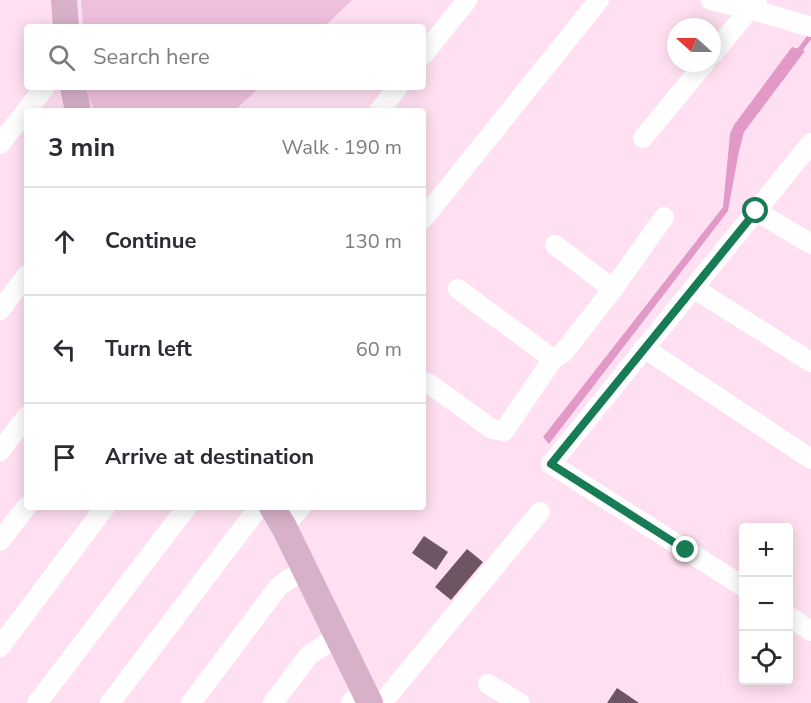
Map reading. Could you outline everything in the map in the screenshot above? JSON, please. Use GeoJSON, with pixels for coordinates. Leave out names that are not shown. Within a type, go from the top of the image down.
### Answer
{"type":"FeatureCollection","features":[{"type":"Feature","properties":{"kind":"main road"},"geometry":{"type":"LineString","coordinates":[[74,90],[77,108]]}},
{"type":"Feature","properties":{"kind":"main road"},"geometry":{"type":"LineString","coordinates":[[278,517],[367,699]]}},
{"type":"Feature","properties":{"kind":"street"},"geometry":{"type":"LineString","coordinates":[[426,51],[467,0]]}},
{"type":"Feature","properties":{"kind":"street"},"geometry":{"type":"LineString","coordinates":[[426,215],[599,0]]}},
{"type":"Feature","properties":{"kind":"street"},"geometry":{"type":"LineString","coordinates":[[711,0],[754,4],[805,25]]}},
{"type":"Feature","properties":{"kind":"street"},"geometry":{"type":"LineString","coordinates":[[721,44],[754,4]]}},
{"type":"Feature","properties":{"kind":"street"},"geometry":{"type":"LineString","coordinates":[[643,138],[698,72]]}},
{"type":"Feature","properties":{"kind":"street"},"geometry":{"type":"LineString","coordinates":[[28,108],[43,90]]}},
{"type":"Feature","properties":{"kind":"street"},"geometry":{"type":"LineString","coordinates":[[381,108],[396,90]]}},
{"type":"Feature","properties":{"kind":"street"},"geometry":{"type":"LineString","coordinates":[[0,144],[24,114]]}},
{"type":"Feature","properties":{"kind":"street"},"geometry":{"type":"LineString","coordinates":[[739,584],[551,464],[811,143]]}},
{"type":"Feature","properties":{"kind":"street"},"geometry":{"type":"LineString","coordinates":[[756,211],[811,244]]}},
{"type":"Feature","properties":{"kind":"street"},"geometry":{"type":"LineString","coordinates":[[426,383],[492,429],[504,431],[553,359],[563,353],[613,289],[664,217]]}},
{"type":"Feature","properties":{"kind":"street"},"geometry":{"type":"LineString","coordinates":[[555,245],[613,289]]}},
{"type":"Feature","properties":{"kind":"street"},"geometry":{"type":"LineString","coordinates":[[0,310],[24,279]]}},
{"type":"Feature","properties":{"kind":"street"},"geometry":{"type":"LineString","coordinates":[[693,288],[811,362]]}},
{"type":"Feature","properties":{"kind":"street"},"geometry":{"type":"LineString","coordinates":[[458,290],[553,359]]}},
{"type":"Feature","properties":{"kind":"street"},"geometry":{"type":"LineString","coordinates":[[644,348],[811,459]]}},
{"type":"Feature","properties":{"kind":"street"},"geometry":{"type":"LineString","coordinates":[[0,451],[24,420]]}},
{"type":"Feature","properties":{"kind":"street"},"geometry":{"type":"LineString","coordinates":[[0,541],[24,510]]}},
{"type":"Feature","properties":{"kind":"street"},"geometry":{"type":"LineString","coordinates":[[0,647],[103,510]]}},
{"type":"Feature","properties":{"kind":"street"},"geometry":{"type":"LineString","coordinates":[[37,703],[185,510]]}},
{"type":"Feature","properties":{"kind":"street"},"geometry":{"type":"LineString","coordinates":[[110,703],[257,510]]}},
{"type":"Feature","properties":{"kind":"street"},"geometry":{"type":"LineString","coordinates":[[278,517],[294,510]]}},
{"type":"Feature","properties":{"kind":"street"},"geometry":{"type":"LineString","coordinates":[[367,699],[540,512]]}},
{"type":"Feature","properties":{"kind":"street"},"geometry":{"type":"LineString","coordinates":[[191,703],[279,586],[304,569]]}},
{"type":"Feature","properties":{"kind":"street"},"geometry":{"type":"LineString","coordinates":[[793,619],[811,631]]}},
{"type":"Feature","properties":{"kind":"street"},"geometry":{"type":"LineString","coordinates":[[273,703],[309,656],[337,637]]}},
{"type":"Feature","properties":{"kind":"street"},"geometry":{"type":"LineString","coordinates":[[488,684],[520,703]]}},
{"type":"Feature","properties":{"kind":"shaded area"},"geometry":{"type":"Polygon","coordinates":[[[81,0],[352,0],[327,24],[83,24],[81,0]]]}},
{"type":"Feature","properties":{"kind":"shaded area"},"geometry":{"type":"Polygon","coordinates":[[[792,47],[805,51],[744,132],[728,211],[549,444],[543,437],[723,207],[730,134],[734,125],[792,47]]]}},
{"type":"Feature","properties":{"kind":"shaded area"},"geometry":{"type":"Polygon","coordinates":[[[87,90],[257,90],[237,108],[94,108],[87,90]]]}},
{"type":"Feature","properties":{"kind":"building"},"geometry":{"type":"Polygon","coordinates":[[[424,536],[448,552],[436,570],[412,553],[424,536]]]}},
{"type":"Feature","properties":{"kind":"building"},"geometry":{"type":"Polygon","coordinates":[[[467,549],[483,562],[451,600],[435,587],[467,549]]]}},
{"type":"Feature","properties":{"kind":"building"},"geometry":{"type":"Polygon","coordinates":[[[617,688],[639,703],[607,703],[617,688]]]}},
{"type":"Feature","properties":{"kind":"waterway"},"geometry":{"type":"LineString","coordinates":[[796,55],[811,35]]}},
{"type":"Feature","properties":{"kind":"route"},"geometry":{"type":"LineString","coordinates":[[686,550],[551,464],[756,211]]}}]}
